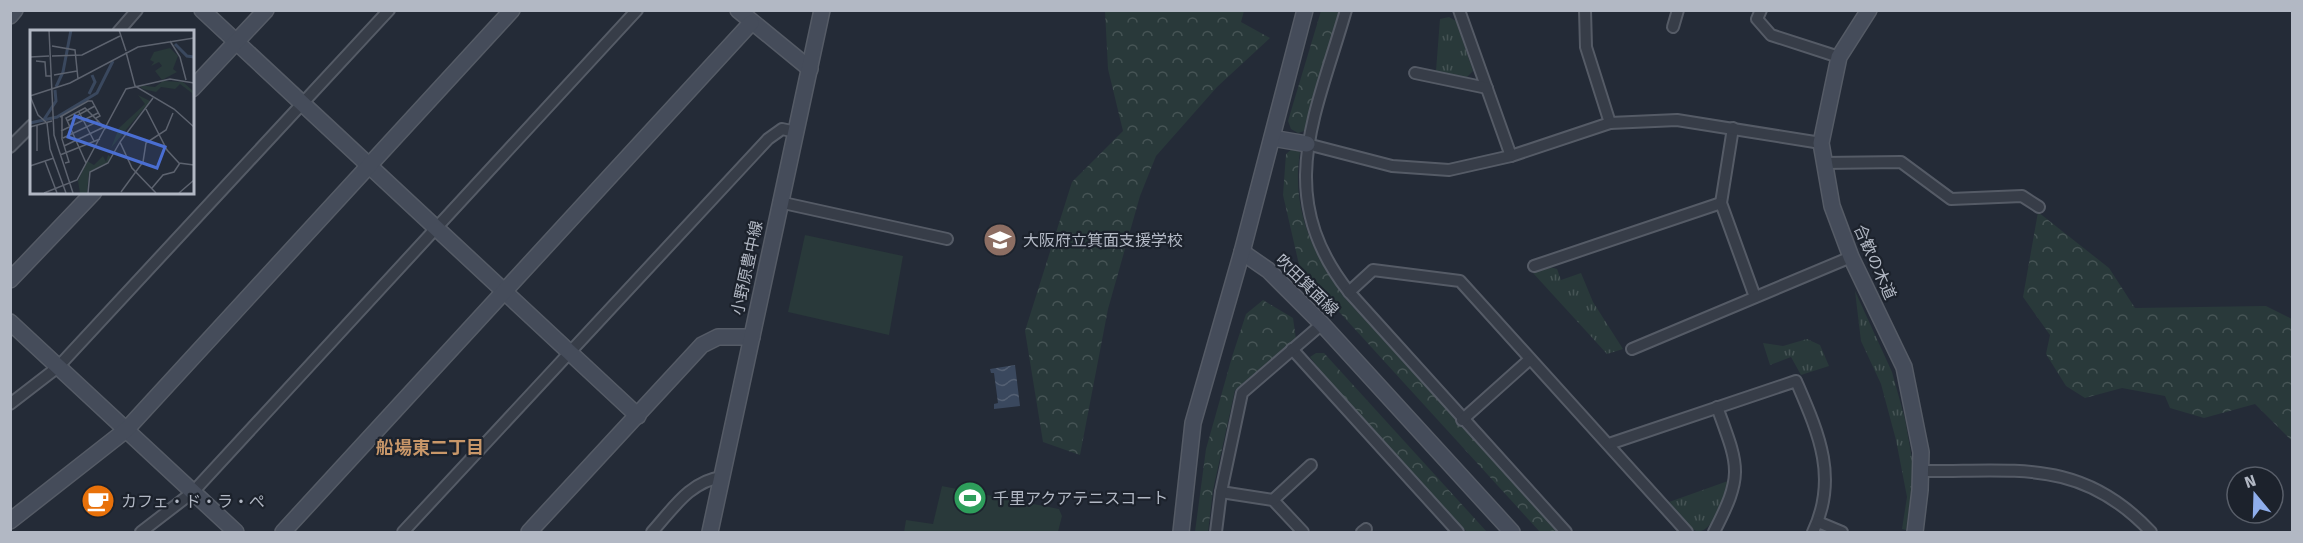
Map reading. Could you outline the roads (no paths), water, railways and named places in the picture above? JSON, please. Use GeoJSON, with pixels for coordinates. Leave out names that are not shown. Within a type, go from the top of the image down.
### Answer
{"type":"FeatureCollection","features":[{"type":"Feature","properties":{"kind":"street"},"geometry":{"type":"LineString","coordinates":[[10,16],[15,10]]}},
{"type":"Feature","properties":{"kind":"street"},"geometry":{"type":"LineString","coordinates":[[120,30],[137,10]]}},
{"type":"Feature","properties":{"kind":"street"},"geometry":{"type":"LineString","coordinates":[[202,10],[638,416]]}},
{"type":"Feature","properties":{"kind":"street"},"geometry":{"type":"LineString","coordinates":[[194,87],[266,10]]}},
{"type":"Feature","properties":{"kind":"street"},"geometry":{"type":"LineString","coordinates":[[10,404],[58,367],[389,10]]}},
{"type":"Feature","properties":{"kind":"street"},"geometry":{"type":"LineString","coordinates":[[10,521],[126,430],[512,10]]}},
{"type":"Feature","properties":{"kind":"street"},"geometry":{"type":"LineString","coordinates":[[141,532],[193,492],[637,10]]}},
{"type":"Feature","properties":{"kind":"street"},"geometry":{"type":"LineString","coordinates":[[738,10],[810,69]]}},
{"type":"Feature","properties":{"kind":"street","name":"小野原豊中線"},"geometry":{"type":"LineString","coordinates":[[710,532],[822,10]]}},
{"type":"Feature","properties":{"kind":"street"},"geometry":{"type":"LineString","coordinates":[[1181,532],[1193,423],[1242,252],[1305,10]]}},
{"type":"Feature","properties":{"kind":"street"},"geometry":{"type":"LineString","coordinates":[[1346,10],[1307,144],[1305,196],[1312,232],[1329,267],[1348,292],[1566,532]]}},
{"type":"Feature","properties":{"kind":"street"},"geometry":{"type":"LineString","coordinates":[[1459,10],[1511,156]]}},
{"type":"Feature","properties":{"kind":"street"},"geometry":{"type":"LineString","coordinates":[[1585,10],[1586,47],[1610,123]]}},
{"type":"Feature","properties":{"kind":"street"},"geometry":{"type":"LineString","coordinates":[[1673,27],[1677,10]]}},
{"type":"Feature","properties":{"kind":"street"},"geometry":{"type":"LineString","coordinates":[[1761,10],[1757,19],[1771,35],[1839,57]]}},
{"type":"Feature","properties":{"kind":"street","name":"合歓の木道"},"geometry":{"type":"LineString","coordinates":[[1869,10],[1839,57],[1821,143],[1832,206],[1851,257],[1904,367],[1917,425],[1922,471],[1915,532]]}},
{"type":"Feature","properties":{"kind":"street"},"geometry":{"type":"LineString","coordinates":[[283,532],[751,22]]}},
{"type":"Feature","properties":{"kind":"street"},"geometry":{"type":"LineString","coordinates":[[1415,73],[1487,88]]}},
{"type":"Feature","properties":{"kind":"street"},"geometry":{"type":"LineString","coordinates":[[1272,138],[1307,144],[1392,166],[1449,170],[1511,156],[1610,123],[1677,120],[1821,143]]}},
{"type":"Feature","properties":{"kind":"street"},"geometry":{"type":"LineString","coordinates":[[10,147],[30,127]]}},
{"type":"Feature","properties":{"kind":"street"},"geometry":{"type":"LineString","coordinates":[[1733,128],[1721,203],[1755,297]]}},
{"type":"Feature","properties":{"kind":"street"},"geometry":{"type":"LineString","coordinates":[[403,532],[768,139],[782,129],[796,132]]}},
{"type":"Feature","properties":{"kind":"street"},"geometry":{"type":"LineString","coordinates":[[1823,163],[1901,162],[1951,199],[2022,196],[2039,207]]}},
{"type":"Feature","properties":{"kind":"street"},"geometry":{"type":"LineString","coordinates":[[10,280],[92,194]]}},
{"type":"Feature","properties":{"kind":"street"},"geometry":{"type":"LineString","coordinates":[[779,202],[947,239]]}},
{"type":"Feature","properties":{"kind":"street"},"geometry":{"type":"LineString","coordinates":[[1534,266],[1721,203]]}},
{"type":"Feature","properties":{"kind":"street","name":"吹田箕面線"},"geometry":{"type":"LineString","coordinates":[[1242,252],[1268,270],[1322,324],[1512,532]]}},
{"type":"Feature","properties":{"kind":"street"},"geometry":{"type":"LineString","coordinates":[[1632,349],[1851,257]]}},
{"type":"Feature","properties":{"kind":"street"},"geometry":{"type":"LineString","coordinates":[[1348,292],[1373,270],[1460,281],[1529,360],[1609,444],[1687,532]]}},
{"type":"Feature","properties":{"kind":"street"},"geometry":{"type":"LineString","coordinates":[[10,322],[236,532]]}},
{"type":"Feature","properties":{"kind":"street"},"geometry":{"type":"LineString","coordinates":[[1216,532],[1221,492],[1242,393],[1322,324]]}},
{"type":"Feature","properties":{"kind":"street"},"geometry":{"type":"LineString","coordinates":[[529,532],[702,345],[718,337],[752,338]]}},
{"type":"Feature","properties":{"kind":"street"},"geometry":{"type":"LineString","coordinates":[[1292,349],[1458,532]]}},
{"type":"Feature","properties":{"kind":"street"},"geometry":{"type":"LineString","coordinates":[[1462,420],[1529,360]]}},
{"type":"Feature","properties":{"kind":"street"},"geometry":{"type":"LineString","coordinates":[[1609,444],[1796,381],[1820,438],[1826,477],[1818,522],[1813,532]]}},
{"type":"Feature","properties":{"kind":"street"},"geometry":{"type":"LineString","coordinates":[[1714,532],[1731,499],[1736,478],[1735,456],[1717,407]]}},
{"type":"Feature","properties":{"kind":"street"},"geometry":{"type":"LineString","coordinates":[[1273,500],[1311,465]]}},
{"type":"Feature","properties":{"kind":"street"},"geometry":{"type":"LineString","coordinates":[[1922,471],[2024,472],[2070,478],[2114,498],[2151,532]]}},
{"type":"Feature","properties":{"kind":"street"},"geometry":{"type":"LineString","coordinates":[[652,532],[695,485],[722,477]]}},
{"type":"Feature","properties":{"kind":"street"},"geometry":{"type":"LineString","coordinates":[[1221,492],[1273,500],[1303,532]]}},
{"type":"Feature","properties":{"kind":"street"},"geometry":{"type":"LineString","coordinates":[[1818,522],[1842,532]]}},
{"type":"Feature","properties":{"kind":"water"},"geometry":{"type":"Polygon","coordinates":[[[1015,365],[1020,406],[994,409],[994,404],[998,403],[994,373],[991,373],[990,369],[1015,365]]]}},
{"type":"Feature","properties":{"kind":"place","name":"大阪府立箕面支援学校"},"geometry":{"type":"Point","coordinates":[1000,240]}},
{"type":"Feature","properties":{"kind":"place","name":"千里アクアテニスコート"},"geometry":{"type":"Point","coordinates":[970,498]}},
{"type":"Feature","properties":{"kind":"place","name":"カフェ・ド・ラ・ぺ"},"geometry":{"type":"Point","coordinates":[98,501]}},
{"type":"Feature","properties":{"kind":"district","name":"船場東二丁目"},"geometry":{"type":"Point","coordinates":[430,448]}}]}
